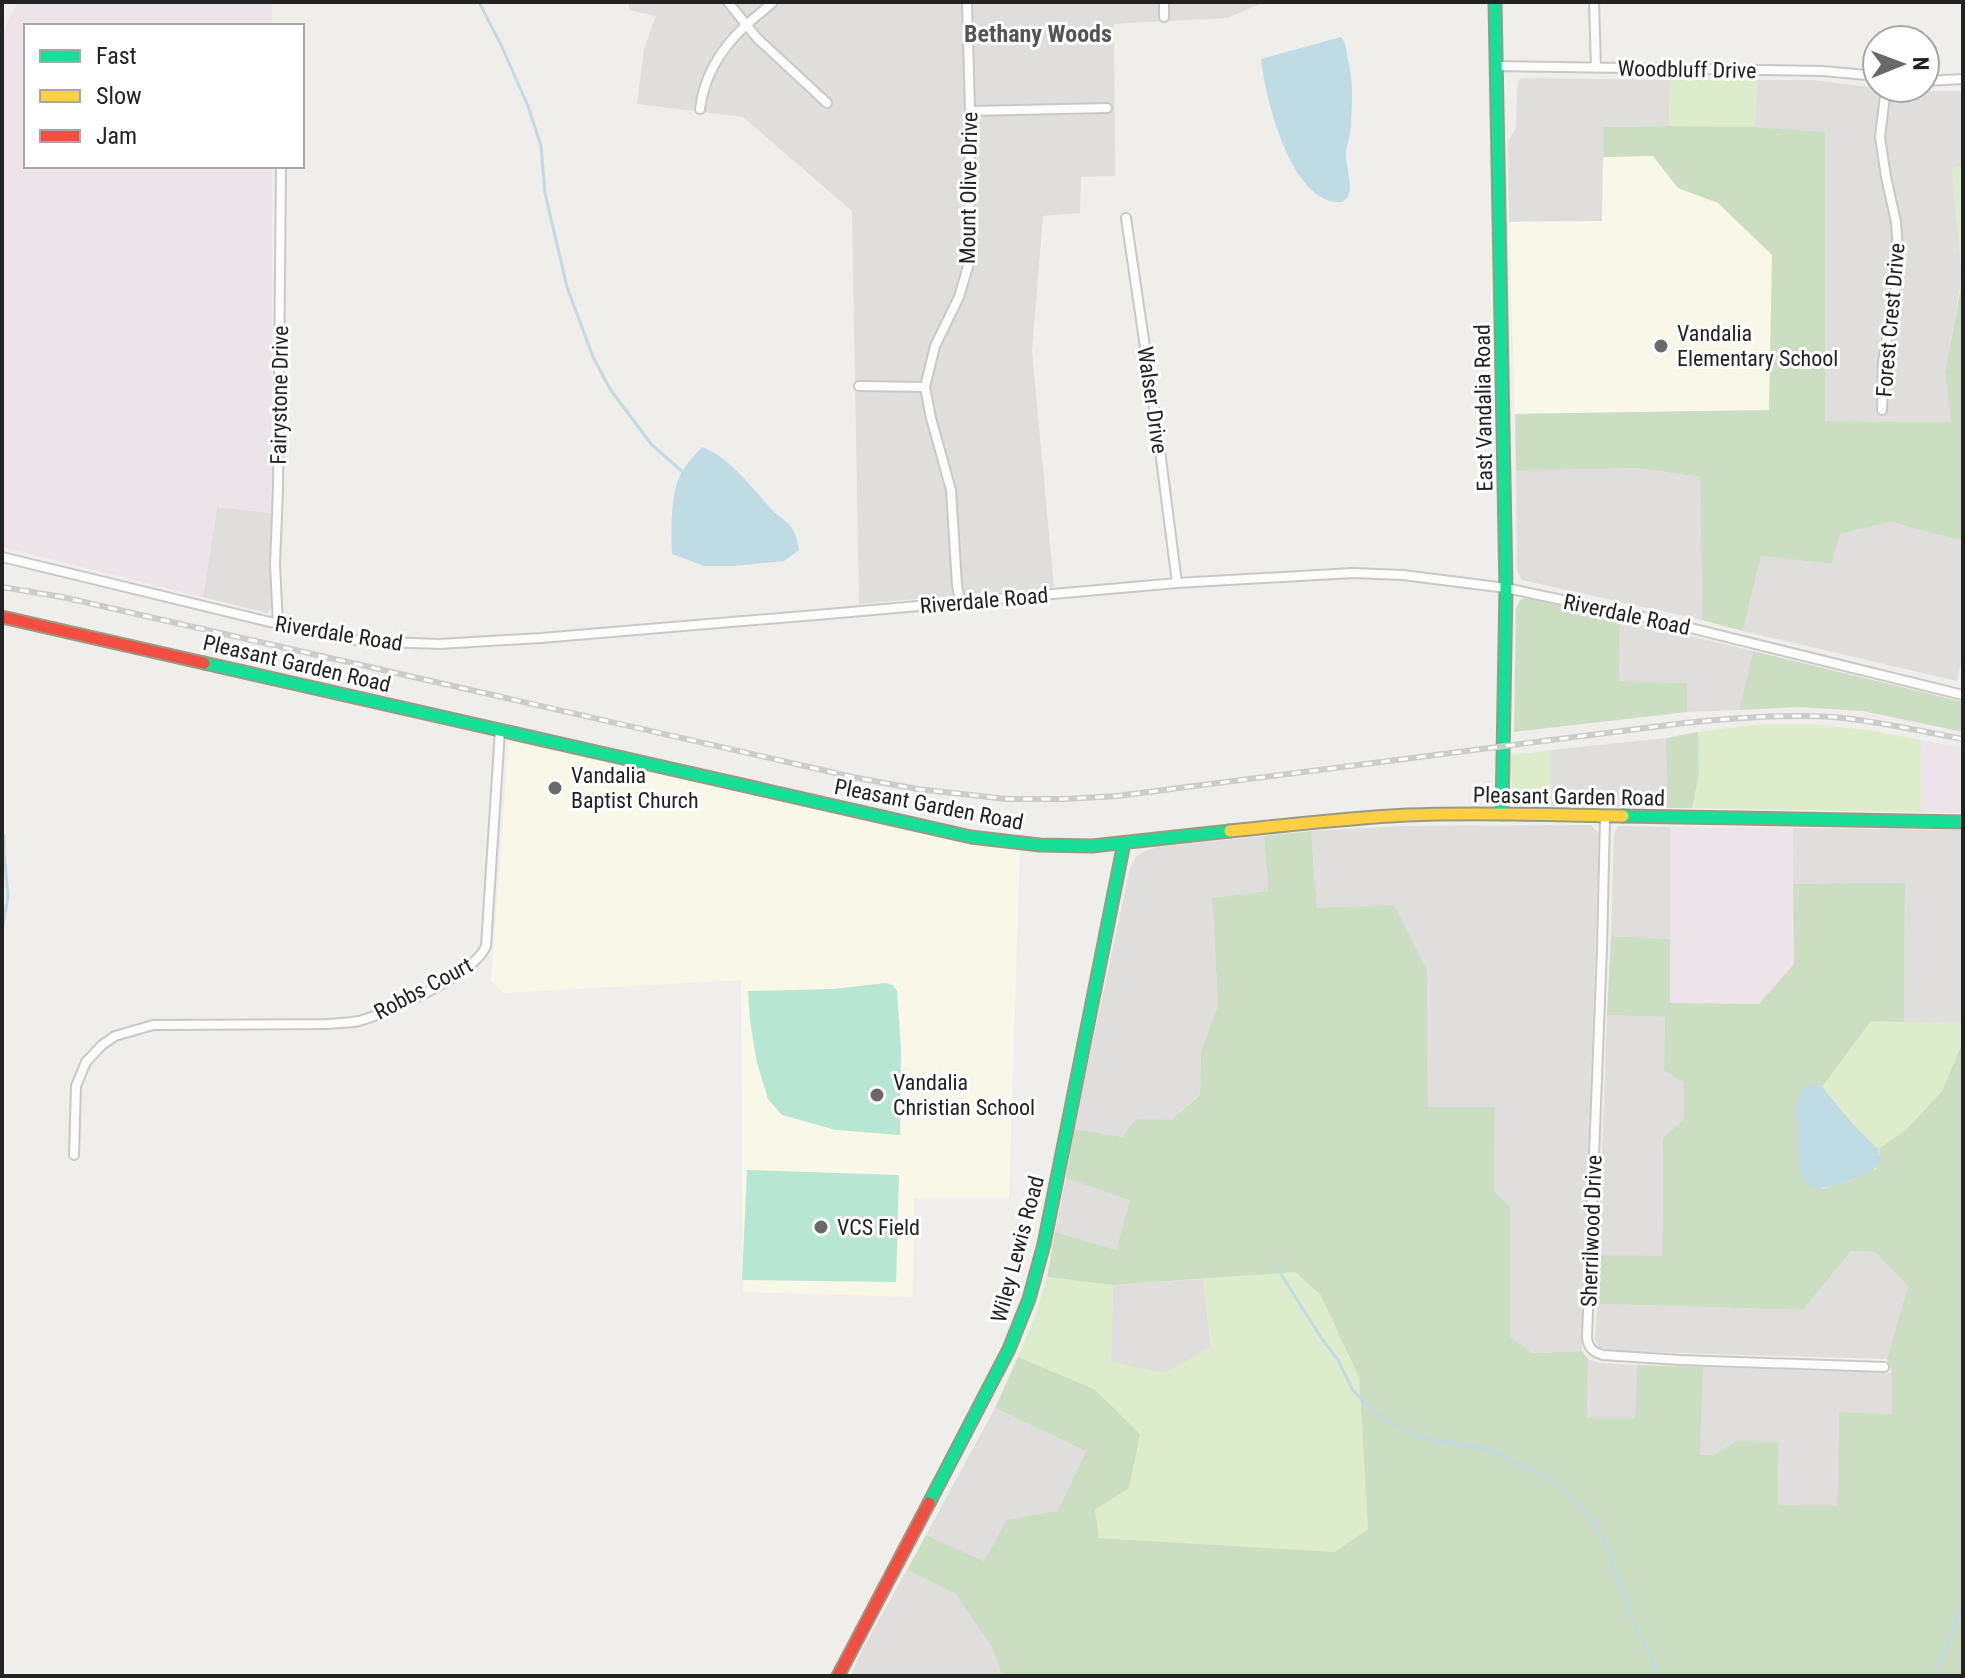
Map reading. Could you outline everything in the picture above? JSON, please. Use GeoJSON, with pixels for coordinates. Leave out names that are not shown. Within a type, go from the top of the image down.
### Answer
{"type":"FeatureCollection","features":[{"type":"Feature","properties":{"kind":"main road","name":"East Vandalia Road"},"geometry":{"type":"LineString","coordinates":[[1495,2],[1506,588],[1502,814]]}},
{"type":"Feature","properties":{"kind":"main road","name":"Pleasant Garden Road"},"geometry":{"type":"LineString","coordinates":[[2,617],[971,837],[1040,845],[1092,846],[1339,819],[1502,814],[1963,822]]}},
{"type":"Feature","properties":{"kind":"main road","name":"Wiley Lewis Road"},"geometry":{"type":"LineString","coordinates":[[838,1676],[1009,1349],[1029,1299],[1044,1244],[1124,843]]}},
{"type":"Feature","properties":{"kind":"street"},"geometry":{"type":"LineString","coordinates":[[728,2],[757,38],[827,103]]}},
{"type":"Feature","properties":{"kind":"street"},"geometry":{"type":"LineString","coordinates":[[700,109],[703,91],[726,46],[773,2]]}},
{"type":"Feature","properties":{"kind":"street","name":"Mount Olive Drive"},"geometry":{"type":"LineString","coordinates":[[960,602],[951,490],[925,387],[935,346],[959,297],[969,263],[967,2]]}},
{"type":"Feature","properties":{"kind":"street"},"geometry":{"type":"LineString","coordinates":[[1164,2],[1164,17]]}},
{"type":"Feature","properties":{"kind":"street"},"geometry":{"type":"LineString","coordinates":[[1594,2],[1596,68]]}},
{"type":"Feature","properties":{"kind":"street","name":"Woodbluff Drive"},"geometry":{"type":"LineString","coordinates":[[1497,66],[1823,71],[1861,75]]}},
{"type":"Feature","properties":{"kind":"street"},"geometry":{"type":"LineString","coordinates":[[1941,80],[1963,79]]}},
{"type":"Feature","properties":{"kind":"street","name":"Forest Crest Drive"},"geometry":{"type":"LineString","coordinates":[[1882,410],[1883,362],[1896,286],[1898,251],[1896,222],[1880,137],[1884,104]]}},
{"type":"Feature","properties":{"kind":"street"},"geometry":{"type":"LineString","coordinates":[[970,111],[1107,108]]}},
{"type":"Feature","properties":{"kind":"street","name":"Fairystone Drive"},"geometry":{"type":"LineString","coordinates":[[278,625],[275,564],[281,168]]}},
{"type":"Feature","properties":{"kind":"street","name":"Walser Drive"},"geometry":{"type":"LineString","coordinates":[[1126,218],[1157,421],[1177,583]]}},
{"type":"Feature","properties":{"kind":"street"},"geometry":{"type":"LineString","coordinates":[[859,386],[925,387]]}},
{"type":"Feature","properties":{"kind":"street","name":"Riverdale Road"},"geometry":{"type":"LineString","coordinates":[[2,557],[319,634],[362,641],[439,644],[572,636],[1177,583],[1352,573],[1403,575],[1506,588],[1662,621],[1963,695]]}},
{"type":"Feature","properties":{"kind":"street","name":"Robbs Court"},"geometry":{"type":"LineString","coordinates":[[74,1155],[76,1086],[86,1062],[115,1036],[153,1025],[355,1022],[394,1007],[473,964],[486,946],[500,730]]}},
{"type":"Feature","properties":{"kind":"street","name":"Sherrilwood Drive"},"geometry":{"type":"LineString","coordinates":[[1605,817],[1588,1345],[1595,1353],[1603,1355],[1884,1367]]}},
{"type":"Feature","properties":{"kind":"shaded area"},"geometry":{"type":"Polygon","coordinates":[[[18,2],[272,2],[272,24],[24,24],[24,168],[272,168],[272,513],[217,507],[203,597],[2,547],[2,32],[18,2]]]}},
{"type":"Feature","properties":{"kind":"shaded area"},"geometry":{"type":"Polygon","coordinates":[[[629,2],[1313,2],[1260,4],[1227,18],[1114,24],[1115,176],[1081,177],[1080,213],[1043,216],[1032,351],[1054,587],[859,604],[852,211],[743,117],[637,104],[644,49],[656,16],[629,10],[629,2]]]}},
{"type":"Feature","properties":{"kind":"shaded area"},"geometry":{"type":"Polygon","coordinates":[[[1519,80],[1670,80],[1669,126],[1604,127],[1603,221],[1509,222],[1508,141],[1516,128],[1519,80]]]}},
{"type":"Feature","properties":{"kind":"shaded area"},"geometry":{"type":"Polygon","coordinates":[[[1757,80],[1813,80],[1861,86],[1861,104],[1941,104],[1941,91],[1963,91],[1963,165],[1952,169],[1962,277],[1945,372],[1951,422],[1824,421],[1825,133],[1755,127],[1757,80]]]}},
{"type":"Feature","properties":{"kind":"shaded area"},"geometry":{"type":"Polygon","coordinates":[[[1653,156],[1678,188],[1718,202],[1772,255],[1770,410],[1515,414],[1509,222],[1602,221],[1603,157],[1653,156]]]}},
{"type":"Feature","properties":{"kind":"shaded area"},"geometry":{"type":"Polygon","coordinates":[[[1637,468],[1700,477],[1702,620],[1522,580],[1517,571],[1516,471],[1637,468]]]}},
{"type":"Feature","properties":{"kind":"shaded area"},"geometry":{"type":"Polygon","coordinates":[[[217,507],[272,513],[272,606],[268,613],[203,597],[217,507]]]}},
{"type":"Feature","properties":{"kind":"shaded area"},"geometry":{"type":"Polygon","coordinates":[[[1891,522],[1963,541],[1963,653],[1957,681],[1743,631],[1761,556],[1832,564],[1840,534],[1891,522]]]}},
{"type":"Feature","properties":{"kind":"shaded area"},"geometry":{"type":"Polygon","coordinates":[[[1620,619],[1753,651],[1739,710],[1687,712],[1687,683],[1619,681],[1620,619]]]}},
{"type":"Feature","properties":{"kind":"shaded area","name":"Vandalia Christian School"},"geometry":{"type":"Polygon","coordinates":[[[509,737],[886,826],[1020,850],[1009,1198],[914,1198],[913,1297],[743,1292],[741,980],[504,993],[491,981],[509,737]]]}},
{"type":"Feature","properties":{"kind":"shaded area"},"geometry":{"type":"Polygon","coordinates":[[[1666,738],[1667,808],[1551,806],[1551,750],[1666,738]]]}},
{"type":"Feature","properties":{"kind":"shaded area"},"geometry":{"type":"Polygon","coordinates":[[[1921,740],[1963,748],[1963,813],[1920,812],[1921,740]]]}},
{"type":"Feature","properties":{"kind":"shaded area"},"geometry":{"type":"Polygon","coordinates":[[[1591,825],[1599,834],[1582,1351],[1532,1353],[1510,1336],[1510,1206],[1494,1191],[1495,1107],[1428,1107],[1427,971],[1317,908],[1311,831],[1401,826],[1591,825]]]}},
{"type":"Feature","properties":{"kind":"shaded area"},"geometry":{"type":"Polygon","coordinates":[[[1619,826],[1670,827],[1670,939],[1611,936],[1614,833],[1619,826]]]}},
{"type":"Feature","properties":{"kind":"shaded area"},"geometry":{"type":"Polygon","coordinates":[[[1670,827],[1793,828],[1794,964],[1760,1004],[1670,1003],[1670,827]]]}},
{"type":"Feature","properties":{"kind":"shaded area"},"geometry":{"type":"Polygon","coordinates":[[[1793,828],[1963,830],[1963,1023],[1904,1022],[1905,884],[1793,884],[1793,828]]]}},
{"type":"Feature","properties":{"kind":"shaded area"},"geometry":{"type":"Polygon","coordinates":[[[1264,836],[1268,891],[1212,898],[1218,1005],[1201,1051],[1200,1094],[1171,1120],[1123,1137],[1074,1129],[1130,868],[1136,857],[1158,847],[1264,836]]]}},
{"type":"Feature","properties":{"kind":"shaded area"},"geometry":{"type":"Polygon","coordinates":[[[1607,1015],[1665,1017],[1664,1071],[1684,1082],[1684,1120],[1663,1138],[1662,1257],[1598,1255],[1607,1015]]]}},
{"type":"Feature","properties":{"kind":"shaded area"},"geometry":{"type":"Polygon","coordinates":[[[1066,1178],[1131,1199],[1116,1250],[1055,1232],[1066,1178]]]}},
{"type":"Feature","properties":{"kind":"shaded area"},"geometry":{"type":"Polygon","coordinates":[[[1851,1251],[1875,1252],[1908,1286],[1887,1359],[1613,1351],[1599,1347],[1595,1340],[1597,1304],[1803,1310],[1851,1251]]]}},
{"type":"Feature","properties":{"kind":"shaded area"},"geometry":{"type":"Polygon","coordinates":[[[1203,1279],[1211,1348],[1164,1374],[1111,1362],[1113,1285],[1203,1279]]]}},
{"type":"Feature","properties":{"kind":"shaded area"},"geometry":{"type":"Polygon","coordinates":[[[1588,1359],[1599,1363],[1637,1365],[1635,1418],[1587,1418],[1588,1359]]]}},
{"type":"Feature","properties":{"kind":"shaded area"},"geometry":{"type":"Polygon","coordinates":[[[1703,1367],[1892,1373],[1892,1414],[1839,1413],[1837,1507],[1778,1505],[1779,1442],[1737,1441],[1715,1454],[1699,1455],[1703,1367]]]}},
{"type":"Feature","properties":{"kind":"shaded area"},"geometry":{"type":"Polygon","coordinates":[[[995,1408],[1086,1451],[1058,1512],[1006,1520],[984,1561],[926,1535],[995,1408]]]}},
{"type":"Feature","properties":{"kind":"shaded area"},"geometry":{"type":"Polygon","coordinates":[[[907,1570],[955,1592],[993,1649],[1002,1676],[850,1676],[907,1570]]]}},
{"type":"Feature","properties":{"kind":"green space"},"geometry":{"type":"Polygon","coordinates":[[[1670,80],[1757,80],[1755,127],[1669,126],[1670,80]]]}},
{"type":"Feature","properties":{"kind":"green space"},"geometry":{"type":"Polygon","coordinates":[[[1669,126],[1825,132],[1825,421],[1951,422],[1945,372],[1963,276],[1963,541],[1891,522],[1840,534],[1832,564],[1761,556],[1743,631],[1702,620],[1700,477],[1637,468],[1516,471],[1515,414],[1769,410],[1772,255],[1718,203],[1678,188],[1653,156],[1603,157],[1603,127],[1669,126]]]}},
{"type":"Feature","properties":{"kind":"green space"},"geometry":{"type":"Polygon","coordinates":[[[1963,165],[1963,276],[1962,277],[1952,168],[1963,165]]]}},
{"type":"Feature","properties":{"kind":"green space"},"geometry":{"type":"Polygon","coordinates":[[[1530,597],[1620,619],[1619,681],[1687,683],[1687,712],[1514,732],[1516,608],[1520,600],[1530,597]]]}},
{"type":"Feature","properties":{"kind":"green space"},"geometry":{"type":"Polygon","coordinates":[[[1753,651],[1963,702],[1963,732],[1863,711],[1797,707],[1739,710],[1753,651]]]}},
{"type":"Feature","properties":{"kind":"green space"},"geometry":{"type":"Polygon","coordinates":[[[1755,725],[1815,725],[1921,740],[1920,812],[1692,808],[1699,774],[1698,732],[1755,725]]]}},
{"type":"Feature","properties":{"kind":"green space"},"geometry":{"type":"Polygon","coordinates":[[[1698,732],[1699,774],[1692,808],[1667,808],[1666,738],[1698,732]]]}},
{"type":"Feature","properties":{"kind":"green space"},"geometry":{"type":"Polygon","coordinates":[[[1551,750],[1551,806],[1524,804],[1513,789],[1511,755],[1551,750]]]}},
{"type":"Feature","properties":{"kind":"green space"},"geometry":{"type":"Polygon","coordinates":[[[1311,831],[1317,908],[1394,905],[1427,971],[1428,1107],[1495,1107],[1494,1191],[1510,1206],[1510,1336],[1532,1353],[1582,1351],[1588,1359],[1587,1418],[1635,1418],[1637,1365],[1703,1367],[1700,1455],[1715,1454],[1737,1441],[1779,1442],[1778,1505],[1837,1506],[1839,1412],[1892,1414],[1892,1374],[1887,1359],[1908,1286],[1875,1252],[1851,1251],[1803,1310],[1597,1304],[1598,1255],[1662,1256],[1663,1138],[1684,1119],[1684,1082],[1664,1071],[1665,1017],[1607,1015],[1611,936],[1670,939],[1670,1003],[1759,1004],[1794,964],[1793,884],[1905,883],[1904,1022],[1871,1021],[1822,1087],[1812,1084],[1822,1189],[1876,1169],[1880,1155],[1878,1149],[1906,1130],[1942,1091],[1963,1041],[1963,1676],[1002,1676],[993,1649],[955,1593],[907,1570],[926,1535],[984,1561],[1006,1520],[1058,1511],[1086,1451],[995,1408],[1018,1357],[1094,1389],[1140,1434],[1129,1488],[1095,1510],[1099,1538],[1335,1552],[1368,1529],[1359,1377],[1320,1294],[1295,1272],[1113,1285],[1047,1277],[1055,1232],[1116,1250],[1130,1200],[1066,1178],[1074,1129],[1123,1137],[1136,1119],[1171,1120],[1200,1095],[1201,1051],[1218,1005],[1212,898],[1268,891],[1264,836],[1311,831]]]}},
{"type":"Feature","properties":{"kind":"green space"},"geometry":{"type":"Polygon","coordinates":[[[886,983],[893,985],[897,991],[901,1050],[900,1135],[836,1130],[782,1115],[768,1099],[757,1063],[748,991],[833,989],[886,983]]]}},
{"type":"Feature","properties":{"kind":"green space"},"geometry":{"type":"Polygon","coordinates":[[[1871,1021],[1963,1023],[1963,1041],[1942,1091],[1906,1130],[1878,1149],[1822,1087],[1871,1021]]]}},
{"type":"Feature","properties":{"kind":"green space","name":"VCS Field"},"geometry":{"type":"Polygon","coordinates":[[[747,1170],[899,1175],[896,1282],[742,1280],[747,1170]]]}},
{"type":"Feature","properties":{"kind":"green space"},"geometry":{"type":"Polygon","coordinates":[[[1295,1271],[1320,1294],[1359,1377],[1368,1529],[1335,1552],[1099,1538],[1095,1510],[1129,1488],[1094,1389],[1018,1357],[1047,1277],[1113,1285],[1111,1362],[1164,1373],[1211,1348],[1203,1279],[1295,1271]]]}},
{"type":"Feature","properties":{"kind":"water"},"geometry":{"type":"Polygon","coordinates":[[[1341,37],[1350,69],[1352,101],[1346,156],[1350,189],[1347,198],[1339,202],[1315,193],[1302,180],[1291,161],[1274,118],[1261,59],[1341,37]]]}},
{"type":"Feature","properties":{"kind":"water"},"geometry":{"type":"Polygon","coordinates":[[[702,447],[732,466],[789,525],[799,550],[784,561],[733,566],[704,566],[672,554],[675,490],[684,469],[702,447]]]}},
{"type":"Feature","properties":{"kind":"water"},"geometry":{"type":"Polygon","coordinates":[[[1812,1084],[1822,1087],[1878,1149],[1881,1161],[1872,1171],[1821,1188],[1805,1181],[1799,1162],[1796,1110],[1801,1092],[1812,1084]]]}},
{"type":"Feature","properties":{"kind":"waterway"},"geometry":{"type":"LineString","coordinates":[[479,2],[528,106],[541,146],[545,193],[567,287],[593,357],[610,389],[652,445],[684,473]]}},
{"type":"Feature","properties":{"kind":"waterway"},"geometry":{"type":"LineString","coordinates":[[2,930],[8,897],[4,836]]}},
{"type":"Feature","properties":{"kind":"waterway"},"geometry":{"type":"LineString","coordinates":[[1274,1263],[1338,1360],[1352,1389],[1384,1419],[1424,1438],[1502,1455],[1553,1481],[1589,1515],[1604,1539],[1632,1620],[1660,1676]]}},
{"type":"Feature","properties":{"kind":"waterway"},"geometry":{"type":"LineString","coordinates":[[1935,1676],[1963,1604]]}},
{"type":"Feature","properties":{"kind":"railway"},"geometry":{"type":"LineString","coordinates":[[2,587],[62,597],[853,777],[917,789],[1007,799],[1117,796],[1740,718],[1834,717],[1963,739]]}},
{"type":"Feature","properties":{"kind":"traffic: fast"},"geometry":{"type":"LineString","coordinates":[[1495,2],[1506,588],[1502,814]]}},
{"type":"Feature","properties":{"kind":"traffic: fast"},"geometry":{"type":"LineString","coordinates":[[204,663],[971,837],[1040,845],[1092,846],[1230,831]]}},
{"type":"Feature","properties":{"kind":"traffic: fast"},"geometry":{"type":"LineString","coordinates":[[1623,816],[1963,822]]}},
{"type":"Feature","properties":{"kind":"traffic: fast"},"geometry":{"type":"LineString","coordinates":[[929,1503],[1009,1349],[1029,1299],[1044,1244],[1124,843]]}},
{"type":"Feature","properties":{"kind":"traffic: slow"},"geometry":{"type":"LineString","coordinates":[[1230,831],[1407,815],[1623,816]]}},
{"type":"Feature","properties":{"kind":"traffic: jam"},"geometry":{"type":"LineString","coordinates":[[2,617],[204,663]]}},
{"type":"Feature","properties":{"kind":"traffic: jam"},"geometry":{"type":"LineString","coordinates":[[838,1676],[929,1503]]}},
{"type":"Feature","properties":{"kind":"place","name":"Vandalia Elementary School"},"geometry":{"type":"Point","coordinates":[1661,346]}},
{"type":"Feature","properties":{"kind":"place","name":"Vandalia Baptist Church"},"geometry":{"type":"Point","coordinates":[555,788]}},
{"type":"Feature","properties":{"kind":"place","name":"Vandalia Christian School"},"geometry":{"type":"Point","coordinates":[877,1095]}},
{"type":"Feature","properties":{"kind":"place","name":"VCS Field"},"geometry":{"type":"Point","coordinates":[821,1227]}},
{"type":"Feature","properties":{"kind":"district","name":"Bethany Woods"},"geometry":{"type":"Point","coordinates":[1038,34]}}]}
